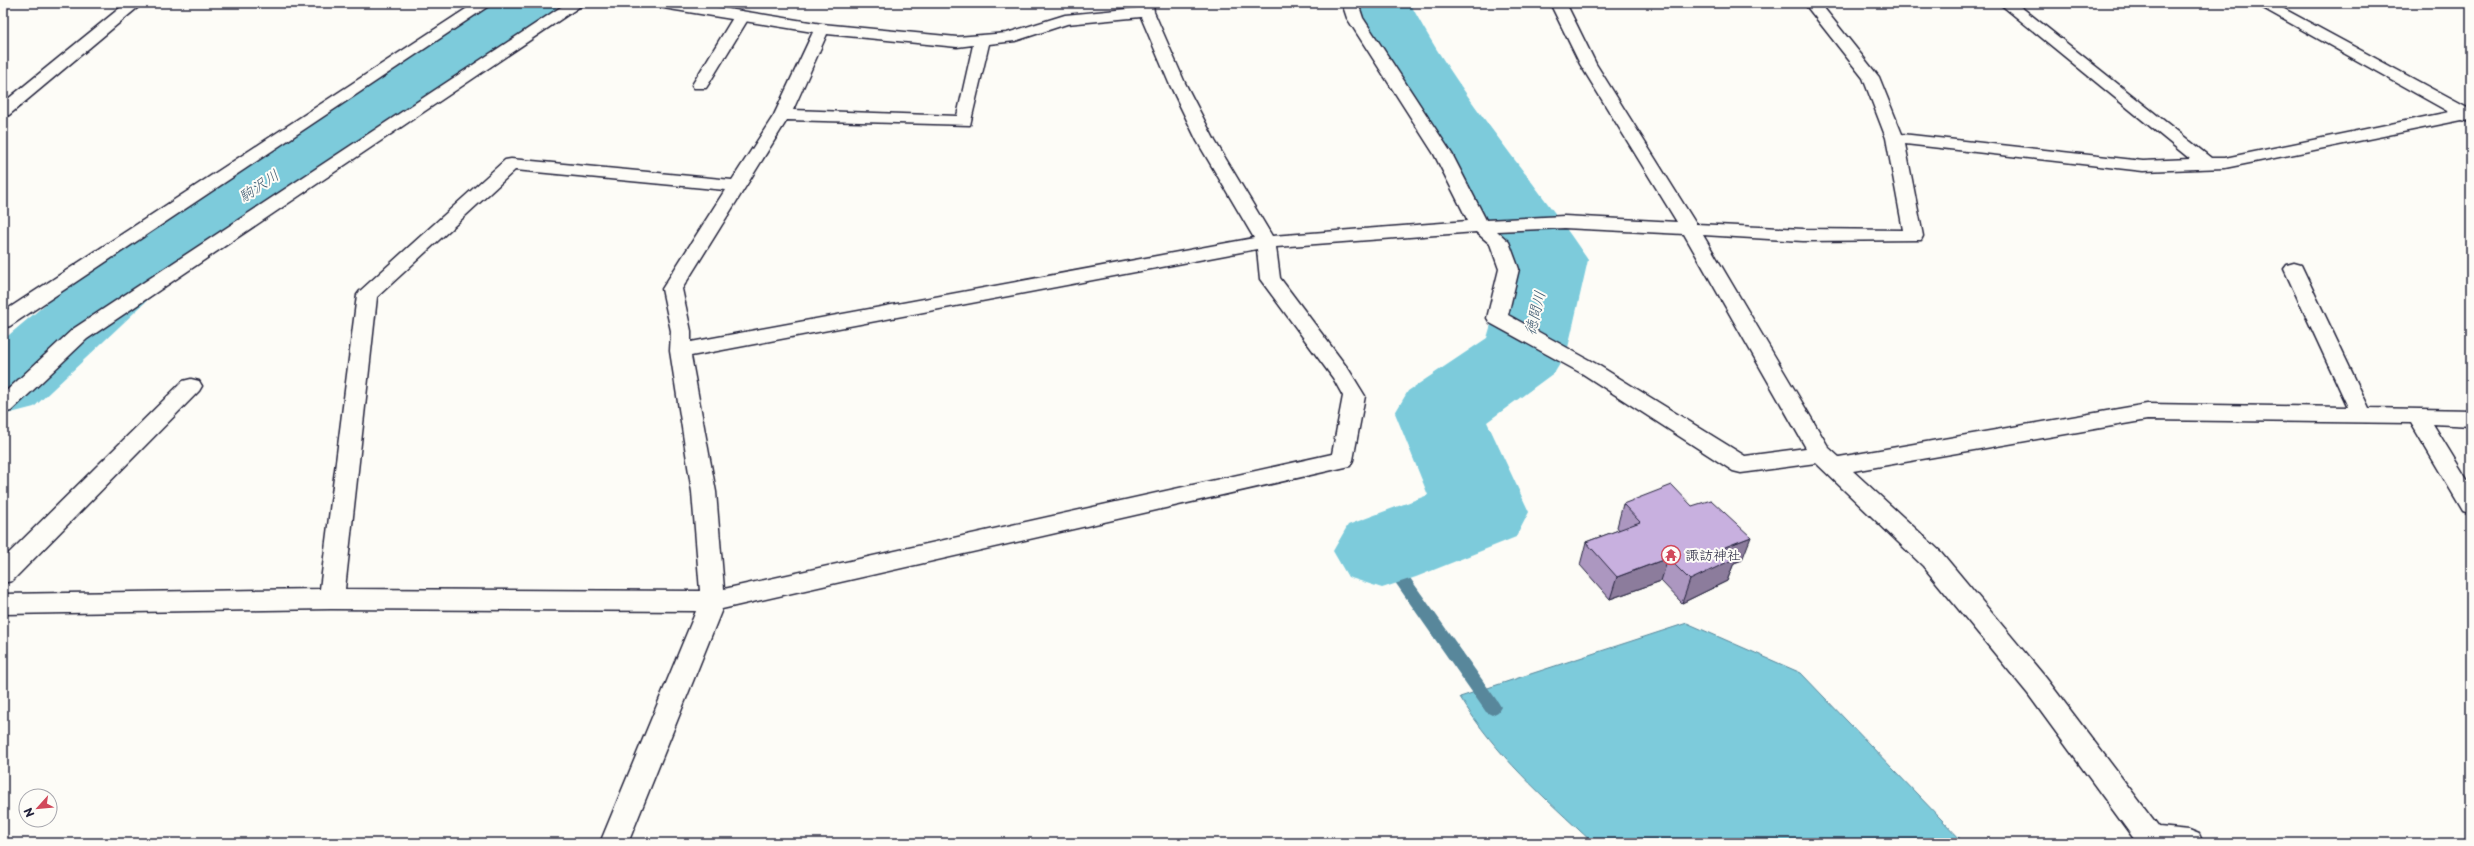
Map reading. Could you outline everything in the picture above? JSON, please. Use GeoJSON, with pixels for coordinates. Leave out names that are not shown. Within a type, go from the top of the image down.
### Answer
{"type":"FeatureCollection","features":[{"type":"Feature","properties":{"kind":"street"},"geometry":{"type":"LineString","coordinates":[[3,111],[136,3]]}},
{"type":"Feature","properties":{"kind":"street"},"geometry":{"type":"LineString","coordinates":[[3,321],[485,3]]}},
{"type":"Feature","properties":{"kind":"street"},"geometry":{"type":"LineString","coordinates":[[3,406],[80,334],[577,3]]}},
{"type":"Feature","properties":{"kind":"street"},"geometry":{"type":"LineString","coordinates":[[3,604],[331,599],[713,601],[1342,460],[1354,396],[1342,375],[1270,279],[1266,242],[1206,141],[1177,83],[1146,8],[1065,20],[1009,38],[957,42],[822,29],[663,3]]}},
{"type":"Feature","properties":{"kind":"street"},"geometry":{"type":"LineString","coordinates":[[1350,3],[1355,18],[1443,154],[1480,226],[1499,242],[1509,269],[1497,318],[1554,348],[1624,389],[1741,466],[1828,460],[2148,412],[2471,418]]}},
{"type":"Feature","properties":{"kind":"street"},"geometry":{"type":"LineString","coordinates":[[1558,3],[1588,64],[1690,229],[1828,460],[1932,559],[2037,686],[2153,841],[2189,843]]}},
{"type":"Feature","properties":{"kind":"street"},"geometry":{"type":"LineString","coordinates":[[680,351],[1266,242],[1480,226],[1564,222],[1804,235],[1914,236],[1895,138],[1871,77],[1812,3]]}},
{"type":"Feature","properties":{"kind":"street"},"geometry":{"type":"LineString","coordinates":[[2007,3],[2206,163]]}},
{"type":"Feature","properties":{"kind":"street"},"geometry":{"type":"LineString","coordinates":[[2262,3],[2468,116]]}},
{"type":"Feature","properties":{"kind":"street"},"geometry":{"type":"LineString","coordinates":[[700,85],[742,16]]}},
{"type":"Feature","properties":{"kind":"street"},"geometry":{"type":"LineString","coordinates":[[614,843],[713,601],[704,492],[680,351],[681,331],[672,289],[782,114],[822,29]]}},
{"type":"Feature","properties":{"kind":"street"},"geometry":{"type":"LineString","coordinates":[[782,114],[964,121],[982,40]]}},
{"type":"Feature","properties":{"kind":"street"},"geometry":{"type":"LineString","coordinates":[[1895,138],[2143,166],[2225,163],[2468,116]]}},
{"type":"Feature","properties":{"kind":"street"},"geometry":{"type":"LineString","coordinates":[[331,599],[367,296],[510,164],[737,186]]}},
{"type":"Feature","properties":{"kind":"street"},"geometry":{"type":"LineString","coordinates":[[2294,269],[2362,415]]}},
{"type":"Feature","properties":{"kind":"street"},"geometry":{"type":"LineString","coordinates":[[3,574],[191,386]]}},
{"type":"Feature","properties":{"kind":"street"},"geometry":{"type":"LineString","coordinates":[[2417,416],[2471,505]]}},
{"type":"Feature","properties":{"kind":"water"},"geometry":{"type":"Polygon","coordinates":[[[1687,623],[1801,673],[1964,843],[1593,843],[1538,792],[1505,757],[1474,718],[1460,697],[1687,623]]]}},
{"type":"Feature","properties":{"kind":"building"},"geometry":{"type":"Polygon","coordinates":[[[1672,485],[1692,506],[1711,500],[1751,537],[1725,547],[1736,558],[1690,580],[1668,558],[1617,577],[1586,542],[1640,522],[1623,504],[1672,485]]]}},
{"type":"Feature","properties":{"kind":"waterway","name":"駒沢川"},"geometry":{"type":"LineString","coordinates":[[3,386],[126,277],[529,3]]}},
{"type":"Feature","properties":{"kind":"waterway","name":"徳間川"},"geometry":{"type":"LineString","coordinates":[[1380,3],[1397,38],[1493,182],[1549,260],[1525,352],[1439,413],[1482,512],[1382,551]]}},
{"type":"Feature","properties":{"kind":"waterway"},"geometry":{"type":"LineString","coordinates":[[1382,551],[1492,707]]}},
{"type":"Feature","properties":{"kind":"place","name":"諏訪神社"},"geometry":{"type":"Point","coordinates":[1671,555]}}]}
